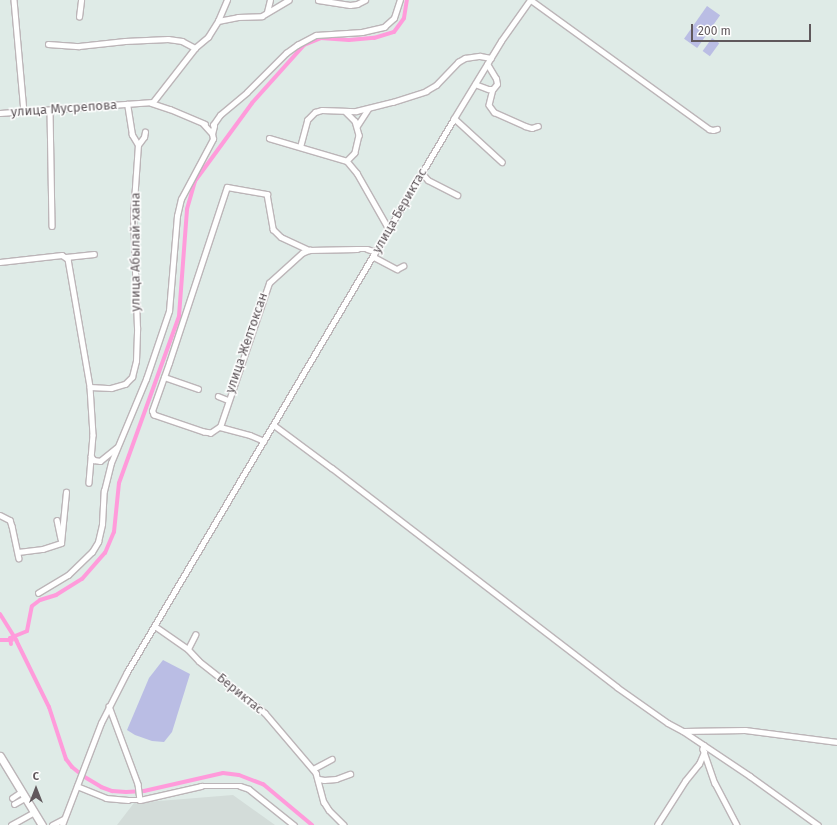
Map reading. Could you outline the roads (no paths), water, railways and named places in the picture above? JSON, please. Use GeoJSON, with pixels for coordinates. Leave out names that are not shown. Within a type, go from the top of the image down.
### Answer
{"type":"FeatureCollection","features":[{"type":"Feature","properties":{"kind":"street"},"geometry":{"type":"LineString","coordinates":[[14,0],[24,111]]}},
{"type":"Feature","properties":{"kind":"street"},"geometry":{"type":"LineString","coordinates":[[79,17],[81,0]]}},
{"type":"Feature","properties":{"kind":"street"},"geometry":{"type":"LineString","coordinates":[[151,103],[163,90],[195,48],[208,37],[218,21],[227,0]]}},
{"type":"Feature","properties":{"kind":"street"},"geometry":{"type":"LineString","coordinates":[[267,12],[270,0]]}},
{"type":"Feature","properties":{"kind":"street"},"geometry":{"type":"LineString","coordinates":[[218,21],[238,17],[262,16],[289,0]]}},
{"type":"Feature","properties":{"kind":"street"},"geometry":{"type":"LineString","coordinates":[[318,0],[357,4],[365,0]]}},
{"type":"Feature","properties":{"kind":"street"},"geometry":{"type":"LineString","coordinates":[[38,594],[68,575],[92,552],[98,542],[102,524],[104,491],[109,467],[146,379],[166,322],[172,288],[177,216],[181,200],[213,139],[213,125],[220,115],[247,92],[297,44],[316,35],[362,32],[384,27],[394,18],[400,0]]}},
{"type":"Feature","properties":{"kind":"street"},"geometry":{"type":"LineString","coordinates":[[530,0],[709,129],[717,129]]}},
{"type":"Feature","properties":{"kind":"street","name":"улица Бериктас"},"geometry":{"type":"LineString","coordinates":[[62,825],[108,706],[375,255],[454,118],[487,64],[530,0]]}},
{"type":"Feature","properties":{"kind":"street"},"geometry":{"type":"LineString","coordinates":[[48,44],[80,46],[125,40],[168,39],[182,41],[195,48]]}},
{"type":"Feature","properties":{"kind":"street"},"geometry":{"type":"LineString","coordinates":[[300,147],[307,120],[310,116],[322,110],[346,112],[368,109],[426,91],[436,85],[458,62],[465,58],[480,56],[491,58]]}},
{"type":"Feature","properties":{"kind":"street"},"geometry":{"type":"LineString","coordinates":[[487,64],[496,79],[496,84],[493,88],[489,105],[494,112],[525,126],[532,128],[538,126]]}},
{"type":"Feature","properties":{"kind":"street"},"geometry":{"type":"LineString","coordinates":[[475,84],[488,89],[493,88]]}},
{"type":"Feature","properties":{"kind":"street"},"geometry":{"type":"LineString","coordinates":[[127,104],[151,103],[170,109],[202,124],[212,134]]}},
{"type":"Feature","properties":{"kind":"street","name":"улица Мусрепова"},"geometry":{"type":"LineString","coordinates":[[0,113],[127,104]]}},
{"type":"Feature","properties":{"kind":"street","name":"улица Абылай-хана"},"geometry":{"type":"LineString","coordinates":[[90,387],[111,388],[121,386],[128,381],[134,370],[137,328],[133,216],[138,145],[132,135],[127,104]]}},
{"type":"Feature","properties":{"kind":"street"},"geometry":{"type":"LineString","coordinates":[[357,126],[368,109]]}},
{"type":"Feature","properties":{"kind":"street"},"geometry":{"type":"LineString","coordinates":[[50,110],[52,226]]}},
{"type":"Feature","properties":{"kind":"street"},"geometry":{"type":"LineString","coordinates":[[346,112],[352,117],[357,126],[358,144],[355,152],[347,161]]}},
{"type":"Feature","properties":{"kind":"street"},"geometry":{"type":"LineString","coordinates":[[454,118],[502,162]]}},
{"type":"Feature","properties":{"kind":"street"},"geometry":{"type":"LineString","coordinates":[[202,124],[213,125]]}},
{"type":"Feature","properties":{"kind":"street"},"geometry":{"type":"LineString","coordinates":[[138,145],[144,137],[145,132]]}},
{"type":"Feature","properties":{"kind":"street"},"geometry":{"type":"LineString","coordinates":[[269,138],[347,161],[357,173],[389,229]]}},
{"type":"Feature","properties":{"kind":"street"},"geometry":{"type":"LineString","coordinates":[[422,173],[428,180],[457,195]]}},
{"type":"Feature","properties":{"kind":"street"},"geometry":{"type":"LineString","coordinates":[[264,441],[250,435],[220,427],[211,433],[204,432],[154,415],[152,411],[227,187],[267,194],[273,229],[281,237],[309,250],[367,249],[397,269],[403,266]]}},
{"type":"Feature","properties":{"kind":"street","name":"улица Желтоксан"},"geometry":{"type":"LineString","coordinates":[[220,427],[266,287],[272,279],[302,253],[309,250]]}},
{"type":"Feature","properties":{"kind":"street"},"geometry":{"type":"LineString","coordinates":[[0,262],[62,255],[66,257],[94,254]]}},
{"type":"Feature","properties":{"kind":"street"},"geometry":{"type":"LineString","coordinates":[[66,257],[68,259],[90,387],[93,435],[89,483]]}},
{"type":"Feature","properties":{"kind":"street"},"geometry":{"type":"LineString","coordinates":[[164,377],[198,389]]}},
{"type":"Feature","properties":{"kind":"street"},"geometry":{"type":"LineString","coordinates":[[218,396],[228,400]]}},
{"type":"Feature","properties":{"kind":"street"},"geometry":{"type":"LineString","coordinates":[[274,425],[617,687],[668,723],[704,745],[818,825]]}},
{"type":"Feature","properties":{"kind":"street"},"geometry":{"type":"LineString","coordinates":[[91,456],[94,460],[100,461],[117,446]]}},
{"type":"Feature","properties":{"kind":"street"},"geometry":{"type":"LineString","coordinates":[[61,542],[66,492]]}},
{"type":"Feature","properties":{"kind":"street"},"geometry":{"type":"LineString","coordinates":[[0,515],[10,520],[19,558]]}},
{"type":"Feature","properties":{"kind":"street"},"geometry":{"type":"LineString","coordinates":[[57,520],[61,542]]}},
{"type":"Feature","properties":{"kind":"street"},"geometry":{"type":"LineString","coordinates":[[18,552],[43,549],[61,542]]}},
{"type":"Feature","properties":{"kind":"street","name":"Бериктас"},"geometry":{"type":"LineString","coordinates":[[155,626],[188,649],[199,661],[265,713],[315,771],[319,779],[324,802],[334,816],[344,825]]}},
{"type":"Feature","properties":{"kind":"street"},"geometry":{"type":"LineString","coordinates":[[188,649],[195,635]]}},
{"type":"Feature","properties":{"kind":"street"},"geometry":{"type":"LineString","coordinates":[[108,706],[138,784],[140,800]]}},
{"type":"Feature","properties":{"kind":"street"},"geometry":{"type":"LineString","coordinates":[[683,731],[746,730],[837,742]]}},
{"type":"Feature","properties":{"kind":"street"},"geometry":{"type":"LineString","coordinates":[[704,745],[704,752],[715,784],[737,825]]}},
{"type":"Feature","properties":{"kind":"street"},"geometry":{"type":"LineString","coordinates":[[657,825],[685,781],[699,764],[704,752]]}},
{"type":"Feature","properties":{"kind":"street"},"geometry":{"type":"LineString","coordinates":[[0,756],[40,823],[52,825],[65,818]]}},
{"type":"Feature","properties":{"kind":"street"},"geometry":{"type":"LineString","coordinates":[[315,771],[332,759]]}},
{"type":"Feature","properties":{"kind":"street"},"geometry":{"type":"LineString","coordinates":[[319,779],[336,779],[350,774]]}},
{"type":"Feature","properties":{"kind":"street"},"geometry":{"type":"LineString","coordinates":[[77,784],[106,798],[140,800],[201,786],[240,786],[249,789],[294,825]]}},
{"type":"Feature","properties":{"kind":"street"},"geometry":{"type":"LineString","coordinates":[[12,798],[23,795]]}},
{"type":"Feature","properties":{"kind":"street"},"geometry":{"type":"LineString","coordinates":[[14,804],[23,795]]}},
{"type":"Feature","properties":{"kind":"street"},"geometry":{"type":"LineString","coordinates":[[11,825],[34,812]]}},
{"type":"Feature","properties":{"kind":"waterway"},"geometry":{"type":"LineString","coordinates":[[11,644],[10,638],[27,631],[32,606],[40,600],[56,595],[82,579],[105,553],[114,532],[119,483],[179,316],[187,209],[195,181],[252,103],[304,45],[321,38],[349,40],[374,38],[394,32],[404,18],[407,0]]}},
{"type":"Feature","properties":{"kind":"waterway"},"geometry":{"type":"LineString","coordinates":[[0,614],[16,640],[49,707],[66,759],[72,767],[83,776],[101,787],[112,791],[126,792],[144,791],[223,773],[239,775],[263,784],[312,825]]}},
{"type":"Feature","properties":{"kind":"waterway"},"geometry":{"type":"LineString","coordinates":[[0,640],[12,640]]}}]}
